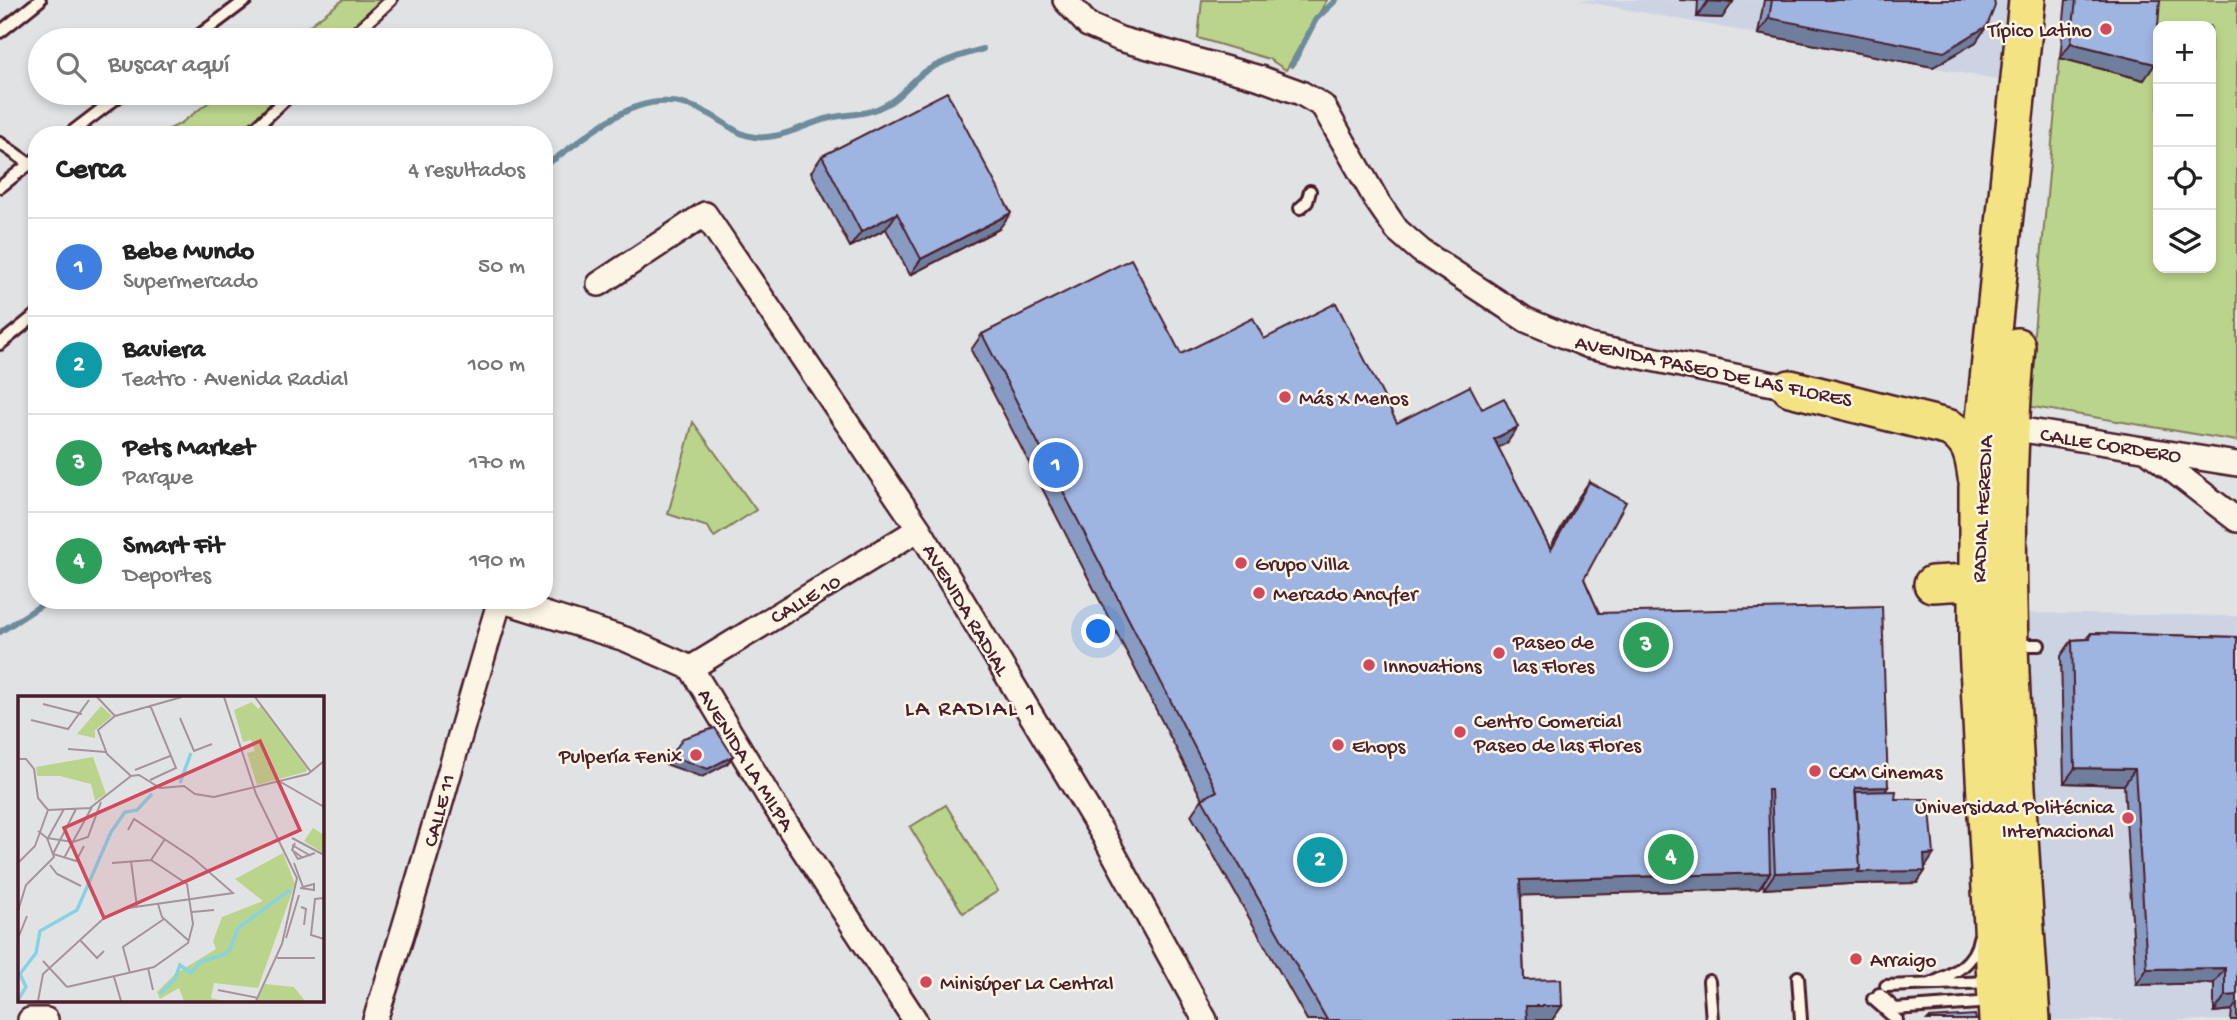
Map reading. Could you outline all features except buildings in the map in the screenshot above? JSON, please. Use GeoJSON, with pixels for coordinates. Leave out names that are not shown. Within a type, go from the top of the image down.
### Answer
{"type":"FeatureCollection","features":[{"type":"Feature","properties":{"kind":"main road","name":"RADIAL HEREDIA"},"geometry":{"type":"LineString","coordinates":[[2027,0],[1997,425],[2024,645],[2015,758],[2032,1020]]}},
{"type":"Feature","properties":{"kind":"main road","name":"RADIAL HEREDIA"},"geometry":{"type":"LineString","coordinates":[[2000,1006],[1988,880],[1977,647],[1985,584],[1977,487],[1997,425],[2048,0]]}},
{"type":"Feature","properties":{"kind":"main road"},"geometry":{"type":"LineString","coordinates":[[1790,388],[1950,428],[1962,436],[1971,448],[1977,487],[1962,523],[1958,568],[1952,576],[1932,584],[1985,584]]}},
{"type":"Feature","properties":{"kind":"main road"},"geometry":{"type":"LineString","coordinates":[[1997,425],[1985,584],[2009,913],[2011,971],[2000,1006]]}},
{"type":"Feature","properties":{"kind":"main road"},"geometry":{"type":"LineString","coordinates":[[2009,913],[2015,758]]}},
{"type":"Feature","properties":{"kind":"street","name":"AVENIDA PASEO DE LAS FLORES"},"geometry":{"type":"LineString","coordinates":[[1065,0],[1088,25],[1120,39],[1260,78],[1301,93],[1323,106],[1377,201],[1397,230],[1420,251],[1526,320],[1589,346],[1790,388],[1997,425]]}},
{"type":"Feature","properties":{"kind":"street","name":"AVENIDA RADIAL"},"geometry":{"type":"LineString","coordinates":[[599,284],[705,214],[919,529],[1104,836],[1205,1020]]}},
{"type":"Feature","properties":{"kind":"street","name":"CALLE CORDERO"},"geometry":{"type":"LineString","coordinates":[[1997,425],[2237,464]]}},
{"type":"Feature","properties":{"kind":"street"},"geometry":{"type":"LineString","coordinates":[[2146,450],[2237,520]]}},
{"type":"Feature","properties":{"kind":"street","name":"CALLE 10"},"geometry":{"type":"LineString","coordinates":[[691,668],[919,529]]}},
{"type":"Feature","properties":{"kind":"street","name":"CALLE 11"},"geometry":{"type":"LineString","coordinates":[[375,1020],[402,940],[497,609]]}},
{"type":"Feature","properties":{"kind":"street","name":"AVENIDA LA MILPA"},"geometry":{"type":"LineString","coordinates":[[529,609],[625,639],[691,668],[769,797],[915,1020]]}},
{"type":"Feature","properties":{"kind":"street"},"geometry":{"type":"LineString","coordinates":[[30,1020],[46,1020]]}},
{"type":"Feature","properties":{"kind":"lane"},"geometry":{"type":"LineString","coordinates":[[0,32],[40,0]]}},
{"type":"Feature","properties":{"kind":"lane"},"geometry":{"type":"LineString","coordinates":[[209,28],[246,0]]}},
{"type":"Feature","properties":{"kind":"lane"},"geometry":{"type":"LineString","coordinates":[[361,28],[391,0]]}},
{"type":"Feature","properties":{"kind":"lane"},"geometry":{"type":"LineString","coordinates":[[80,126],[107,105]]}},
{"type":"Feature","properties":{"kind":"lane"},"geometry":{"type":"LineString","coordinates":[[257,126],[279,105]]}},
{"type":"Feature","properties":{"kind":"lane"},"geometry":{"type":"LineString","coordinates":[[0,144],[28,160]]}},
{"type":"Feature","properties":{"kind":"lane"},"geometry":{"type":"LineString","coordinates":[[0,187],[28,168]]}},
{"type":"Feature","properties":{"kind":"lane"},"geometry":{"type":"LineString","coordinates":[[1300,208],[1307,202],[1310,191]]}},
{"type":"Feature","properties":{"kind":"lane"},"geometry":{"type":"LineString","coordinates":[[0,344],[28,321]]}},
{"type":"Feature","properties":{"kind":"lane"},"geometry":{"type":"LineString","coordinates":[[1879,993],[1930,984],[1952,974],[1973,956],[1978,947],[1988,880]]}},
{"type":"Feature","properties":{"kind":"lane"},"geometry":{"type":"LineString","coordinates":[[1798,977],[1801,1020]]}},
{"type":"Feature","properties":{"kind":"lane"},"geometry":{"type":"LineString","coordinates":[[1709,981],[1712,1020]]}},
{"type":"Feature","properties":{"kind":"lane"},"geometry":{"type":"LineString","coordinates":[[1930,984],[2000,1006]]}},
{"type":"Feature","properties":{"kind":"lane"},"geometry":{"type":"LineString","coordinates":[[1879,993],[1895,1009],[2000,1006]]}},
{"type":"Feature","properties":{"kind":"lane"},"geometry":{"type":"LineString","coordinates":[[1879,993],[1897,1020]]}},
{"type":"Feature","properties":{"kind":"shaded area"},"geometry":{"type":"Polygon","coordinates":[[[1576,0],[2009,0],[2004,81],[1758,34],[1576,0]]]}},
{"type":"Feature","properties":{"kind":"shaded area","name":"Universidad Politécnica Internacional"},"geometry":{"type":"Polygon","coordinates":[[[2008,613],[2237,616],[2237,1020],[2030,1020],[2008,613]]]}},
{"type":"Feature","properties":{"kind":"green space"},"geometry":{"type":"Polygon","coordinates":[[[343,0],[382,0],[352,28],[306,28],[343,0]]]}},
{"type":"Feature","properties":{"kind":"green space"},"geometry":{"type":"Polygon","coordinates":[[[1202,0],[1327,0],[1286,70],[1269,59],[1198,38],[1202,0]]]}},
{"type":"Feature","properties":{"kind":"green space"},"geometry":{"type":"Polygon","coordinates":[[[2150,0],[2237,0],[2237,441],[2027,406],[2060,58],[2143,80],[2150,0]]]}},
{"type":"Feature","properties":{"kind":"green space"},"geometry":{"type":"Polygon","coordinates":[[[205,105],[269,105],[247,126],[176,126],[205,105]]]}},
{"type":"Feature","properties":{"kind":"green space"},"geometry":{"type":"Polygon","coordinates":[[[693,422],[756,510],[714,537],[708,527],[668,514],[693,422]]]}},
{"type":"Feature","properties":{"kind":"green space"},"geometry":{"type":"Polygon","coordinates":[[[946,805],[998,891],[963,913],[910,827],[946,805]]]}},
{"type":"Feature","properties":{"kind":"waterway"},"geometry":{"type":"LineString","coordinates":[[1292,65],[1316,19],[1336,0]]}},
{"type":"Feature","properties":{"kind":"waterway"},"geometry":{"type":"LineString","coordinates":[[553,160],[622,113],[642,105],[664,102],[686,105],[747,135],[774,136],[823,120],[879,108],[892,101],[930,69],[983,49]]}},
{"type":"Feature","properties":{"kind":"waterway"},"geometry":{"type":"LineString","coordinates":[[0,632],[35,609]]}},
{"type":"Feature","properties":{"kind":"place","name":"Típico Latino"},"geometry":{"type":"Point","coordinates":[2106,29]}},
{"type":"Feature","properties":{"kind":"place","name":"Más X Menos"},"geometry":{"type":"Point","coordinates":[1285,397]}},
{"type":"Feature","properties":{"kind":"place","name":"Bebe Mundo"},"geometry":{"type":"Point","coordinates":[1056,465]}},
{"type":"Feature","properties":{"kind":"place","name":"Grupo Villa"},"geometry":{"type":"Point","coordinates":[1241,563]}},
{"type":"Feature","properties":{"kind":"place","name":"Mercado Ancyfer"},"geometry":{"type":"Point","coordinates":[1259,593]}},
{"type":"Feature","properties":{"kind":"place","name":"Pets Market"},"geometry":{"type":"Point","coordinates":[1646,645]}},
{"type":"Feature","properties":{"kind":"place","name":"Paseo de las Flores"},"geometry":{"type":"Point","coordinates":[1499,653]}},
{"type":"Feature","properties":{"kind":"place","name":"Innovations"},"geometry":{"type":"Point","coordinates":[1369,665]}},
{"type":"Feature","properties":{"kind":"place","name":"Centro Comercial Paseo de las Flores"},"geometry":{"type":"Point","coordinates":[1460,732]}},
{"type":"Feature","properties":{"kind":"place","name":"Ehops"},"geometry":{"type":"Point","coordinates":[1338,745]}},
{"type":"Feature","properties":{"kind":"place","name":"Pulpería Fenix"},"geometry":{"type":"Point","coordinates":[696,755]}},
{"type":"Feature","properties":{"kind":"place","name":"CCM Cinemas"},"geometry":{"type":"Point","coordinates":[1815,771]}},
{"type":"Feature","properties":{"kind":"place","name":"Universidad Politécnica Internacional"},"geometry":{"type":"Point","coordinates":[2128,818]}},
{"type":"Feature","properties":{"kind":"place","name":"Smart Fit"},"geometry":{"type":"Point","coordinates":[1671,857]}},
{"type":"Feature","properties":{"kind":"place","name":"Baviera"},"geometry":{"type":"Point","coordinates":[1320,860]}},
{"type":"Feature","properties":{"kind":"place","name":"Arraigo"},"geometry":{"type":"Point","coordinates":[1856,959]}},
{"type":"Feature","properties":{"kind":"place","name":"Minisúper La Central"},"geometry":{"type":"Point","coordinates":[926,982]}},
{"type":"Feature","properties":{"kind":"district","name":"LA RADIAL 1"},"geometry":{"type":"Point","coordinates":[971,707]}}]}
